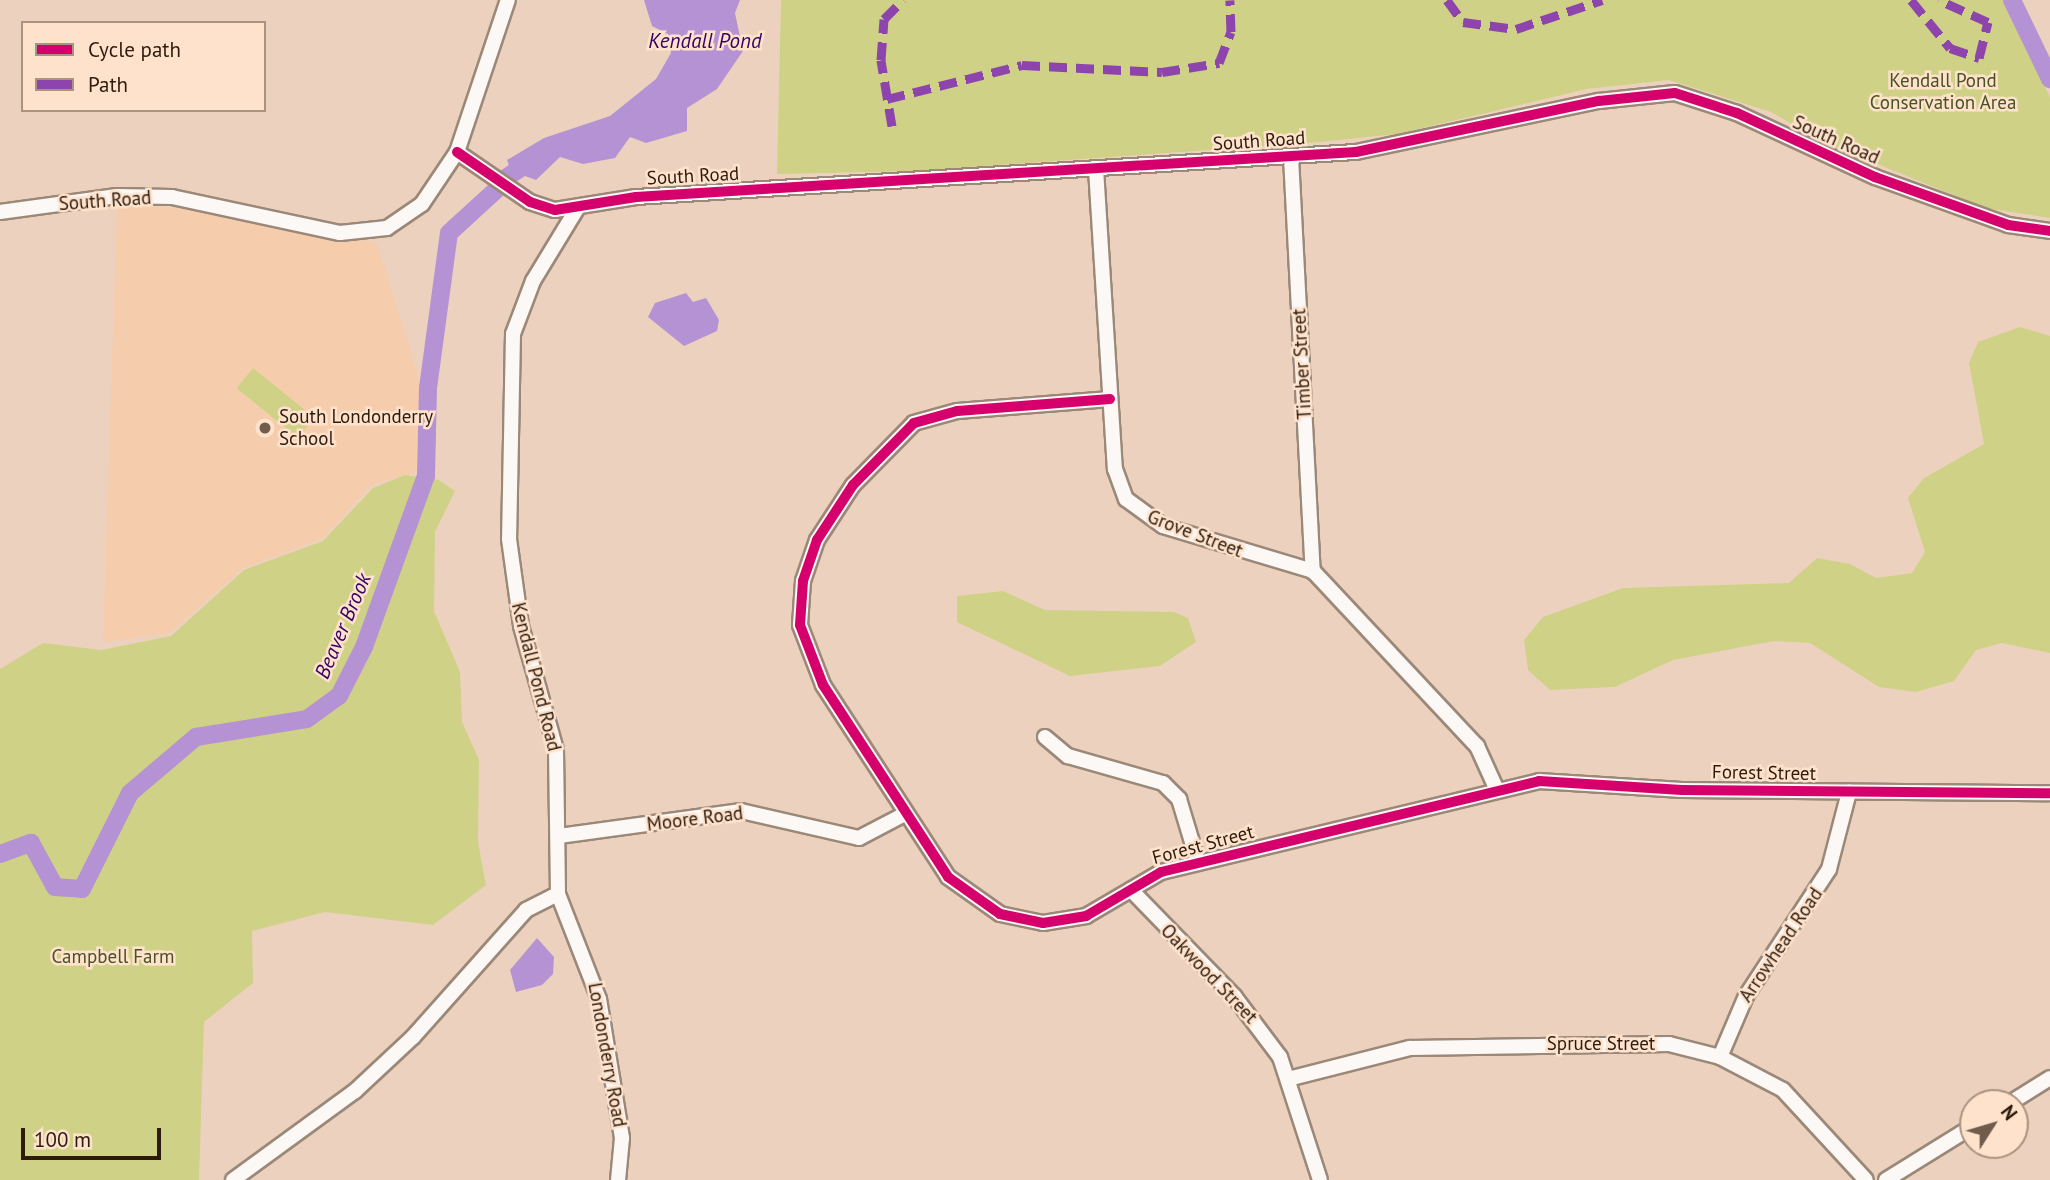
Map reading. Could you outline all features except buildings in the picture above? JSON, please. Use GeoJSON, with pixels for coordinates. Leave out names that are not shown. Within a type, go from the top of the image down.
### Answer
{"type":"FeatureCollection","features":[{"type":"Feature","properties":{"kind":"street"},"geometry":{"type":"LineString","coordinates":[[508,0],[457,152],[545,209],[554,242]]}},
{"type":"Feature","properties":{"kind":"street","name":"South Road"},"geometry":{"type":"LineString","coordinates":[[545,209],[578,207],[636,197],[1292,157],[1390,147],[1610,99],[1675,93],[1737,113],[1875,177],[1988,219],[2050,231]]}},
{"type":"Feature","properties":{"kind":"street","name":"South Road"},"geometry":{"type":"LineString","coordinates":[[0,212],[117,196],[172,197],[340,233],[373,232],[422,204],[457,152]]}},
{"type":"Feature","properties":{"kind":"street","name":"Timber Street"},"geometry":{"type":"LineString","coordinates":[[1292,157],[1313,571]]}},
{"type":"Feature","properties":{"kind":"street","name":"Grove Street"},"geometry":{"type":"LineString","coordinates":[[1096,169],[1117,479],[1141,514],[1183,533],[1313,571]]}},
{"type":"Feature","properties":{"kind":"street","name":"Kendall Pond Road"},"geometry":{"type":"LineString","coordinates":[[558,894],[559,836],[554,740],[512,583],[508,485],[513,334],[554,242],[578,207]]}},
{"type":"Feature","properties":{"kind":"street","name":"Forest Street"},"geometry":{"type":"LineString","coordinates":[[1110,398],[957,411],[914,423],[866,467],[817,540],[799,603],[805,646],[905,814],[948,877],[1000,914],[1065,921],[1131,890],[1161,872],[1497,790],[1562,779],[1682,790],[2050,793]]}},
{"type":"Feature","properties":{"kind":"street"},"geometry":{"type":"LineString","coordinates":[[1313,571],[1477,746],[1497,790]]}},
{"type":"Feature","properties":{"kind":"street"},"geometry":{"type":"LineString","coordinates":[[1045,737],[1068,756],[1163,783],[1179,799],[1198,862]]}},
{"type":"Feature","properties":{"kind":"street","name":"Arrowhead Road"},"geometry":{"type":"LineString","coordinates":[[1720,1057],[1746,996],[1820,889],[1849,792]]}},
{"type":"Feature","properties":{"kind":"street","name":"Moore Road"},"geometry":{"type":"LineString","coordinates":[[559,836],[741,811],[859,838],[905,814]]}},
{"type":"Feature","properties":{"kind":"street","name":"Oakwood Street"},"geometry":{"type":"LineString","coordinates":[[1131,890],[1256,1020],[1292,1078],[1320,1180]]}},
{"type":"Feature","properties":{"kind":"street"},"geometry":{"type":"LineString","coordinates":[[233,1180],[355,1091],[413,1037],[526,910],[558,894]]}},
{"type":"Feature","properties":{"kind":"street","name":"Londonderry Road"},"geometry":{"type":"LineString","coordinates":[[558,894],[600,999],[622,1138],[618,1180]]}},
{"type":"Feature","properties":{"kind":"street","name":"Spruce Street"},"geometry":{"type":"LineString","coordinates":[[1292,1078],[1410,1048],[1644,1043],[1720,1057],[1800,1104],[1866,1180]]}},
{"type":"Feature","properties":{"kind":"street"},"geometry":{"type":"LineString","coordinates":[[2029,1091],[2050,1078]]}},
{"type":"Feature","properties":{"kind":"street"},"geometry":{"type":"LineString","coordinates":[[1886,1180],[1959,1135]]}},
{"type":"Feature","properties":{"kind":"shaded area","name":"South Londonderry School"},"geometry":{"type":"Polygon","coordinates":[[[117,206],[171,207],[377,243],[421,385],[419,471],[372,485],[322,539],[243,568],[170,633],[103,642],[117,206]]]}},
{"type":"Feature","properties":{"kind":"green space","name":"Kendall Pond Conservation Area"},"geometry":{"type":"Polygon","coordinates":[[[781,0],[2003,0],[2050,97],[2050,218],[1986,208],[1825,143],[1771,112],[1669,80],[1587,89],[1397,134],[914,171],[777,174],[781,0]]]}},
{"type":"Feature","properties":{"kind":"green space"},"geometry":{"type":"Polygon","coordinates":[[[2020,327],[2050,336],[2050,653],[2002,643],[1976,650],[1954,681],[1916,692],[1879,687],[1810,643],[1774,641],[1673,660],[1615,687],[1550,690],[1528,670],[1524,640],[1543,617],[1623,588],[1789,583],[1817,558],[1850,564],[1876,578],[1912,573],[1925,552],[1908,498],[1924,478],[1984,444],[1969,363],[1978,342],[2020,327]]]}},
{"type":"Feature","properties":{"kind":"green space"},"geometry":{"type":"Polygon","coordinates":[[[253,368],[314,418],[298,438],[237,388],[253,368]]]}},
{"type":"Feature","properties":{"kind":"green space","name":"Campbell Farm"},"geometry":{"type":"Polygon","coordinates":[[[405,475],[439,480],[455,491],[435,532],[434,611],[460,672],[462,722],[479,760],[478,842],[486,885],[433,925],[325,912],[252,931],[253,983],[204,1022],[199,1180],[0,1180],[0,669],[43,643],[101,650],[171,636],[244,570],[323,541],[373,488],[405,475]]]}},
{"type":"Feature","properties":{"kind":"green space"},"geometry":{"type":"Polygon","coordinates":[[[1003,591],[1045,610],[1174,612],[1188,618],[1196,642],[1160,666],[1070,676],[957,622],[957,596],[1003,591]]]}},
{"type":"Feature","properties":{"kind":"water","name":"Kendall Pond"},"geometry":{"type":"Polygon","coordinates":[[[644,0],[740,0],[735,13],[743,51],[717,89],[687,108],[687,131],[646,143],[630,137],[615,158],[583,164],[560,157],[536,180],[511,171],[507,160],[544,138],[610,116],[656,79],[671,53],[668,34],[652,26],[644,0]]]}},
{"type":"Feature","properties":{"kind":"water"},"geometry":{"type":"Polygon","coordinates":[[[686,293],[693,302],[706,298],[719,320],[717,331],[684,346],[648,317],[655,303],[686,293]]]}},
{"type":"Feature","properties":{"kind":"water"},"geometry":{"type":"Polygon","coordinates":[[[537,938],[554,957],[553,974],[542,985],[516,992],[510,970],[537,938]]]}},
{"type":"Feature","properties":{"kind":"waterway","name":"Beaver Brook"},"geometry":{"type":"LineString","coordinates":[[2012,0],[2050,79]]}},
{"type":"Feature","properties":{"kind":"waterway","name":"Beaver Brook"},"geometry":{"type":"LineString","coordinates":[[507,177],[532,161]]}},
{"type":"Feature","properties":{"kind":"waterway","name":"Beaver Brook"},"geometry":{"type":"LineString","coordinates":[[0,854],[31,843],[55,887],[82,889],[130,793],[196,737],[307,719],[339,696],[364,647],[426,476],[428,388],[449,233],[496,190]]}},
{"type":"Feature","properties":{"kind":"marked path"},"geometry":{"type":"LineString","coordinates":[[892,126],[881,60],[884,19],[903,0]]}},
{"type":"Feature","properties":{"kind":"marked path"},"geometry":{"type":"LineString","coordinates":[[887,99],[1022,65],[1162,72],[1219,63],[1231,32],[1230,0]]}},
{"type":"Feature","properties":{"kind":"marked path"},"geometry":{"type":"LineString","coordinates":[[1447,0],[1463,22],[1516,29],[1602,0]]}},
{"type":"Feature","properties":{"kind":"marked path"},"geometry":{"type":"LineString","coordinates":[[1911,0],[1950,48],[1979,58],[1988,22],[1939,0]]}},
{"type":"Feature","properties":{"kind":"cycle path"},"geometry":{"type":"LineString","coordinates":[[457,152],[530,202],[555,210],[636,197],[1356,152],[1599,101],[1675,93],[1737,113],[1875,177],[2008,225],[2050,231]]}},
{"type":"Feature","properties":{"kind":"cycle path"},"geometry":{"type":"LineString","coordinates":[[1110,399],[957,411],[914,423],[853,485],[817,540],[803,581],[800,625],[823,685],[948,877],[1000,914],[1043,923],[1086,916],[1161,872],[1539,781],[1682,790],[2050,793]]}},
{"type":"Feature","properties":{"kind":"place","name":"South Londonderry School"},"geometry":{"type":"Point","coordinates":[265,428]}}]}
